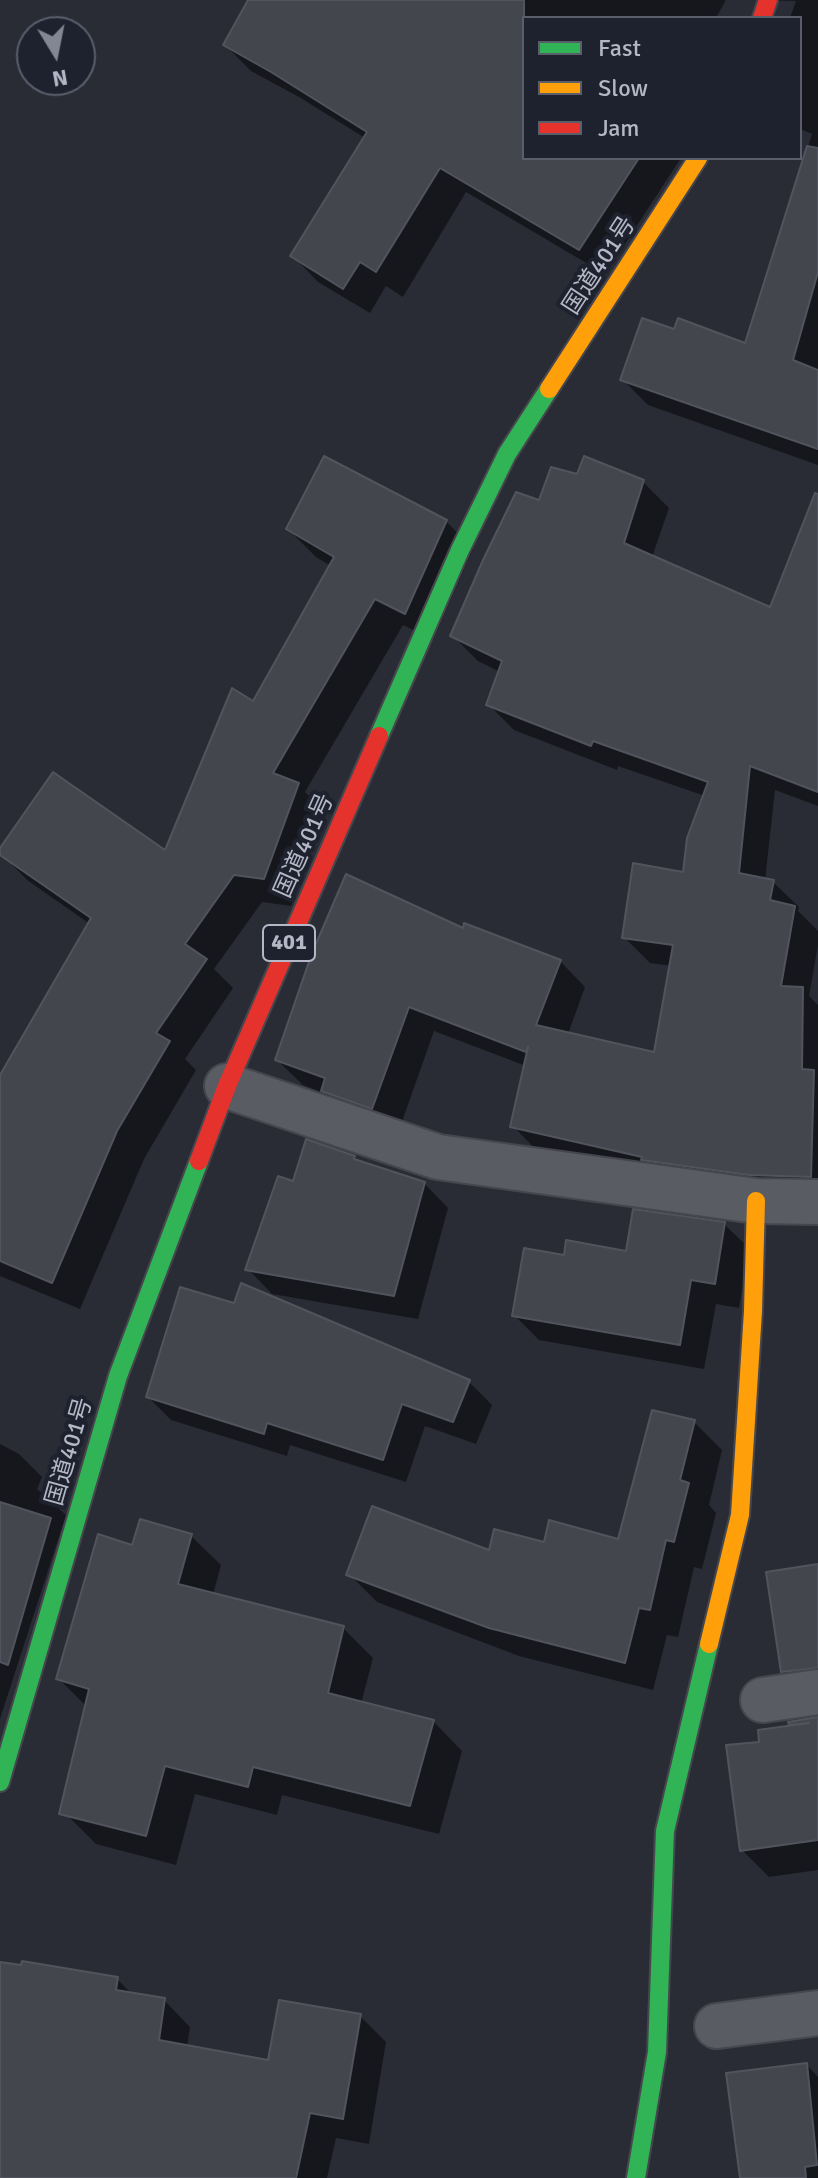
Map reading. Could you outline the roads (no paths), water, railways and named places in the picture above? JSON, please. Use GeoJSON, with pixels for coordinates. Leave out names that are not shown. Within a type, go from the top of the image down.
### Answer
{"type":"FeatureCollection","features":[{"type":"Feature","properties":{"kind":"main road","name":"国道401号"},"geometry":{"type":"LineString","coordinates":[[0,1782],[118,1376],[227,1086],[460,550],[507,454],[697,160]]}},
{"type":"Feature","properties":{"kind":"main road"},"geometry":{"type":"LineString","coordinates":[[636,2178],[657,2052],[665,1831],[740,1515],[753,1311],[756,1201]]}},
{"type":"Feature","properties":{"kind":"street"},"geometry":{"type":"LineString","coordinates":[[227,1086],[438,1157],[756,1201],[818,1202]]}},
{"type":"Feature","properties":{"kind":"street"},"geometry":{"type":"LineString","coordinates":[[763,1700],[818,1692]]}},
{"type":"Feature","properties":{"kind":"street"},"geometry":{"type":"LineString","coordinates":[[717,2026],[818,2013]]}}]}
